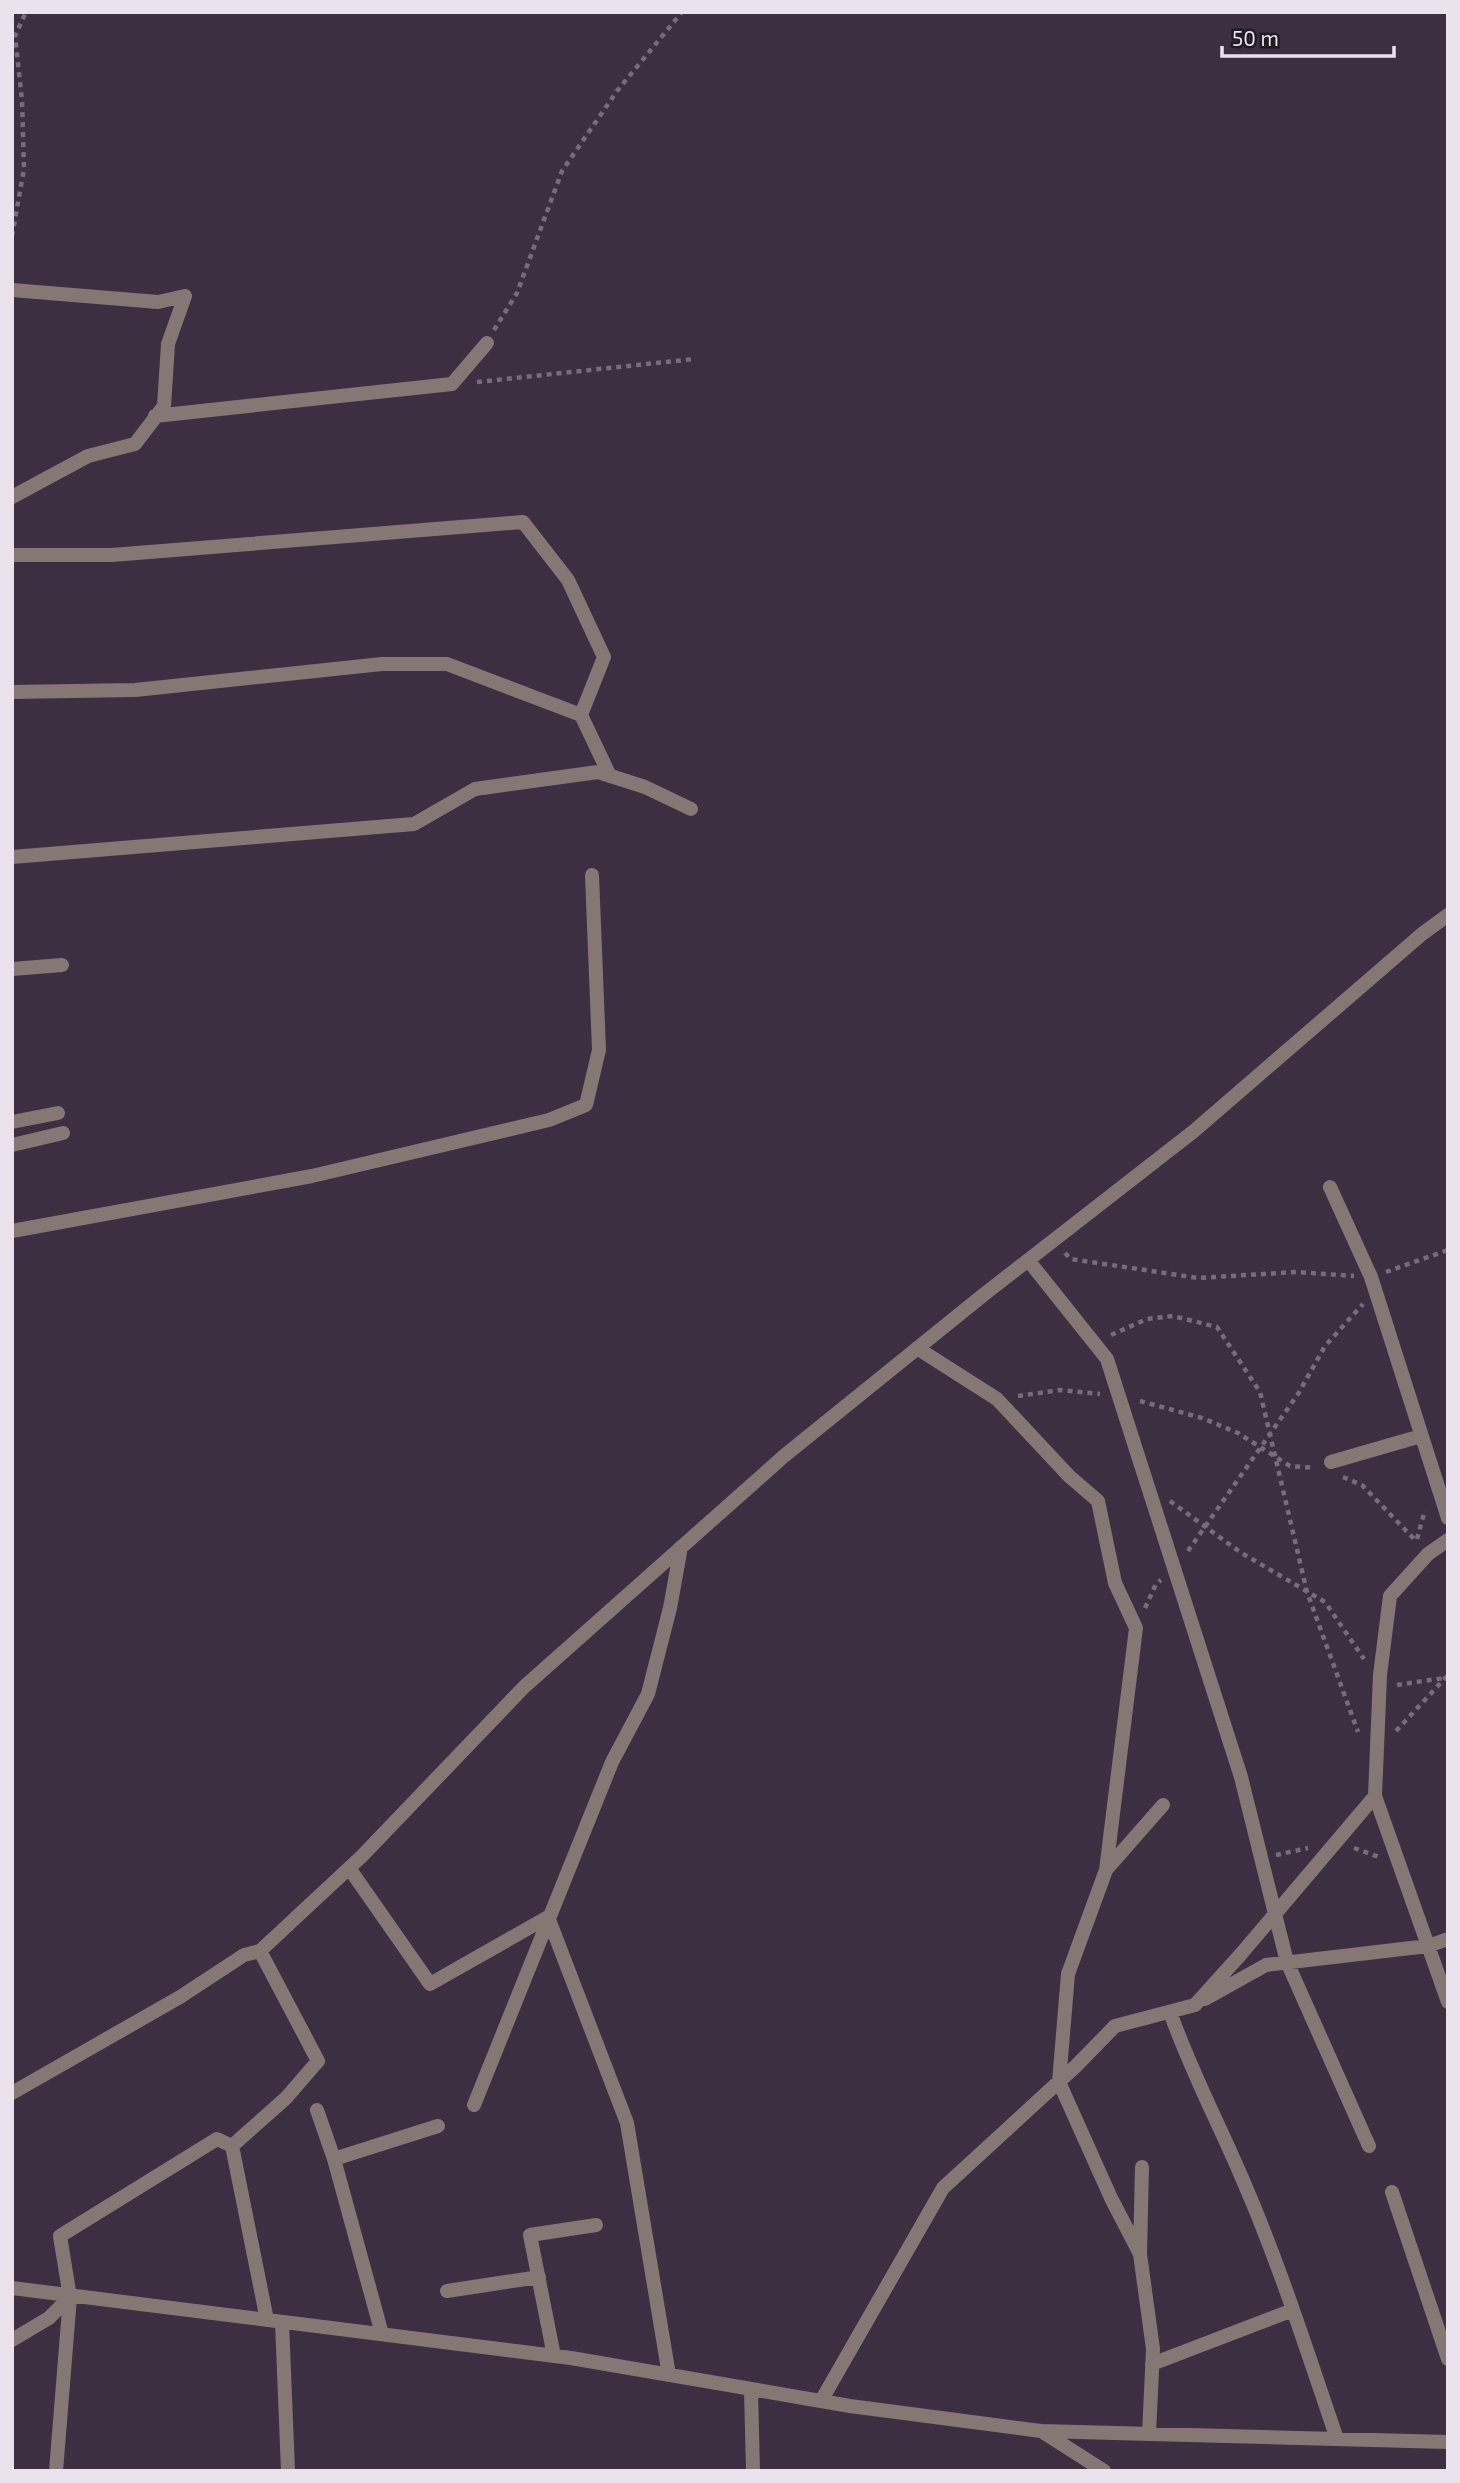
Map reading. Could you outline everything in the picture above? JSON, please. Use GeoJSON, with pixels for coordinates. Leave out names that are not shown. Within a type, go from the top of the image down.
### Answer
{"type":"FeatureCollection","features":[{"type":"Feature","properties":{"kind":"street"},"geometry":{"type":"LineString","coordinates":[[12,290],[158,302],[185,296],[168,344],[164,406],[135,443],[88,456],[12,497]]}},
{"type":"Feature","properties":{"kind":"street"},"geometry":{"type":"LineString","coordinates":[[155,416],[452,384],[486,343]]}},
{"type":"Feature","properties":{"kind":"street"},"geometry":{"type":"LineString","coordinates":[[12,555],[111,555],[523,522],[568,580],[604,657],[581,715]]}},
{"type":"Feature","properties":{"kind":"street"},"geometry":{"type":"LineString","coordinates":[[12,692],[135,690],[382,664],[447,664],[581,715],[610,776]]}},
{"type":"Feature","properties":{"kind":"street"},"geometry":{"type":"LineString","coordinates":[[12,858],[414,824],[475,789],[598,772],[645,787],[691,809]]}},
{"type":"Feature","properties":{"kind":"street"},"geometry":{"type":"LineString","coordinates":[[12,1231],[312,1176],[549,1120],[586,1105],[599,1050],[592,875]]}},
{"type":"Feature","properties":{"kind":"street"},"geometry":{"type":"LineString","coordinates":[[12,2093],[180,1997],[244,1955],[260,1951],[349,1868],[524,1687],[784,1456],[1194,1131],[1422,934],[1448,915]]}},
{"type":"Feature","properties":{"kind":"street"},"geometry":{"type":"LineString","coordinates":[[12,969],[62,965]]}},
{"type":"Feature","properties":{"kind":"street"},"geometry":{"type":"LineString","coordinates":[[12,1122],[58,1113]]}},
{"type":"Feature","properties":{"kind":"street"},"geometry":{"type":"LineString","coordinates":[[12,1145],[63,1133]]}},
{"type":"Feature","properties":{"kind":"street"},"geometry":{"type":"LineString","coordinates":[[1330,1187],[1373,1284],[1448,1518]]}},
{"type":"Feature","properties":{"kind":"street"},"geometry":{"type":"LineString","coordinates":[[1028,1260],[1107,1359],[1241,1777],[1287,1962],[1369,2146]]}},
{"type":"Feature","properties":{"kind":"street"},"geometry":{"type":"LineString","coordinates":[[917,1348],[997,1398],[1069,1476],[1098,1501],[1115,1583],[1136,1628],[1106,1870],[1068,1974],[1059,2082],[1111,2198],[1140,2254]]}},
{"type":"Feature","properties":{"kind":"street"},"geometry":{"type":"LineString","coordinates":[[1329,1468],[1421,1436]]}},
{"type":"Feature","properties":{"kind":"street"},"geometry":{"type":"LineString","coordinates":[[1448,1540],[1428,1553],[1390,1596],[1380,1675],[1375,1796],[1448,2001]]}},
{"type":"Feature","properties":{"kind":"street"},"geometry":{"type":"LineString","coordinates":[[474,2105],[611,1762],[648,1693],[670,1608],[681,1547]]}},
{"type":"Feature","properties":{"kind":"street"},"geometry":{"type":"LineString","coordinates":[[1195,2005],[1375,1796]]}},
{"type":"Feature","properties":{"kind":"street"},"geometry":{"type":"LineString","coordinates":[[1106,1870],[1163,1805]]}},
{"type":"Feature","properties":{"kind":"street"},"geometry":{"type":"LineString","coordinates":[[349,1868],[430,1984],[548,1917]]}},
{"type":"Feature","properties":{"kind":"street"},"geometry":{"type":"LineString","coordinates":[[548,1917],[627,2123],[669,2375]]}},
{"type":"Feature","properties":{"kind":"street"},"geometry":{"type":"LineString","coordinates":[[821,2401],[943,2188],[1059,2082],[1115,2026],[1195,2005],[1266,1965],[1428,1946],[1448,1939]]}},
{"type":"Feature","properties":{"kind":"street"},"geometry":{"type":"LineString","coordinates":[[232,2146],[286,2098],[318,2062],[260,1951]]}},
{"type":"Feature","properties":{"kind":"street"},"geometry":{"type":"LineString","coordinates":[[1170,2011],[1184,2051],[1242,2177],[1293,2310],[1338,2439]]}},
{"type":"Feature","properties":{"kind":"street"},"geometry":{"type":"LineString","coordinates":[[317,2110],[334,2159],[382,2334]]}},
{"type":"Feature","properties":{"kind":"street"},"geometry":{"type":"LineString","coordinates":[[334,2159],[438,2126]]}},
{"type":"Feature","properties":{"kind":"street"},"geometry":{"type":"LineString","coordinates":[[56,2471],[70,2297],[60,2236],[218,2139],[232,2146]]}},
{"type":"Feature","properties":{"kind":"street"},"geometry":{"type":"LineString","coordinates":[[232,2146],[267,2320]]}},
{"type":"Feature","properties":{"kind":"street"},"geometry":{"type":"LineString","coordinates":[[1142,2167],[1140,2254],[1153,2349],[1149,2434]]}},
{"type":"Feature","properties":{"kind":"street"},"geometry":{"type":"LineString","coordinates":[[1392,2192],[1448,2359]]}},
{"type":"Feature","properties":{"kind":"street"},"geometry":{"type":"LineString","coordinates":[[554,2356],[530,2235],[596,2225]]}},
{"type":"Feature","properties":{"kind":"street"},"geometry":{"type":"LineString","coordinates":[[447,2291],[539,2277]]}},
{"type":"Feature","properties":{"kind":"street"},"geometry":{"type":"LineString","coordinates":[[12,2288],[554,2356],[821,2401],[1041,2431],[1448,2442]]}},
{"type":"Feature","properties":{"kind":"street"},"geometry":{"type":"LineString","coordinates":[[12,2340],[49,2318],[70,2297]]}},
{"type":"Feature","properties":{"kind":"street"},"geometry":{"type":"LineString","coordinates":[[1152,2364],[1293,2310]]}},
{"type":"Feature","properties":{"kind":"street"},"geometry":{"type":"LineString","coordinates":[[282,2322],[288,2471]]}},
{"type":"Feature","properties":{"kind":"street"},"geometry":{"type":"LineString","coordinates":[[751,2389],[753,2471]]}},
{"type":"Feature","properties":{"kind":"street"},"geometry":{"type":"LineString","coordinates":[[1041,2431],[1104,2471]]}},
{"type":"Feature","properties":{"kind":"path"},"geometry":{"type":"LineString","coordinates":[[12,236],[24,169],[22,100],[16,36],[26,12]]}},
{"type":"Feature","properties":{"kind":"path"},"geometry":{"type":"LineString","coordinates":[[486,343],[517,293],[562,171],[617,91],[682,12]]}},
{"type":"Feature","properties":{"kind":"path"},"geometry":{"type":"LineString","coordinates":[[452,384],[694,359]]}},
{"type":"Feature","properties":{"kind":"path"},"geometry":{"type":"LineString","coordinates":[[1052,1241],[1072,1259],[1198,1278],[1296,1272],[1373,1284]]}},
{"type":"Feature","properties":{"kind":"path"},"geometry":{"type":"LineString","coordinates":[[1136,1628],[1156,1584],[1174,1572],[1298,1394],[1325,1346],[1373,1284],[1448,1250]]}},
{"type":"Feature","properties":{"kind":"path"},"geometry":{"type":"LineString","coordinates":[[1093,1341],[1147,1319],[1173,1315],[1217,1327],[1260,1392],[1307,1592],[1363,1746],[1377,1751],[1446,1677]]}},
{"type":"Feature","properties":{"kind":"path"},"geometry":{"type":"LineString","coordinates":[[997,1398],[1060,1390],[1118,1395],[1202,1418],[1238,1433],[1290,1466],[1329,1468],[1362,1485],[1428,1553]]}},
{"type":"Feature","properties":{"kind":"path"},"geometry":{"type":"LineString","coordinates":[[1411,1552],[1435,1477]]}},
{"type":"Feature","properties":{"kind":"path"},"geometry":{"type":"LineString","coordinates":[[1146,1485],[1240,1552],[1325,1602],[1369,1665],[1392,1685],[1446,1677]]}}]}
